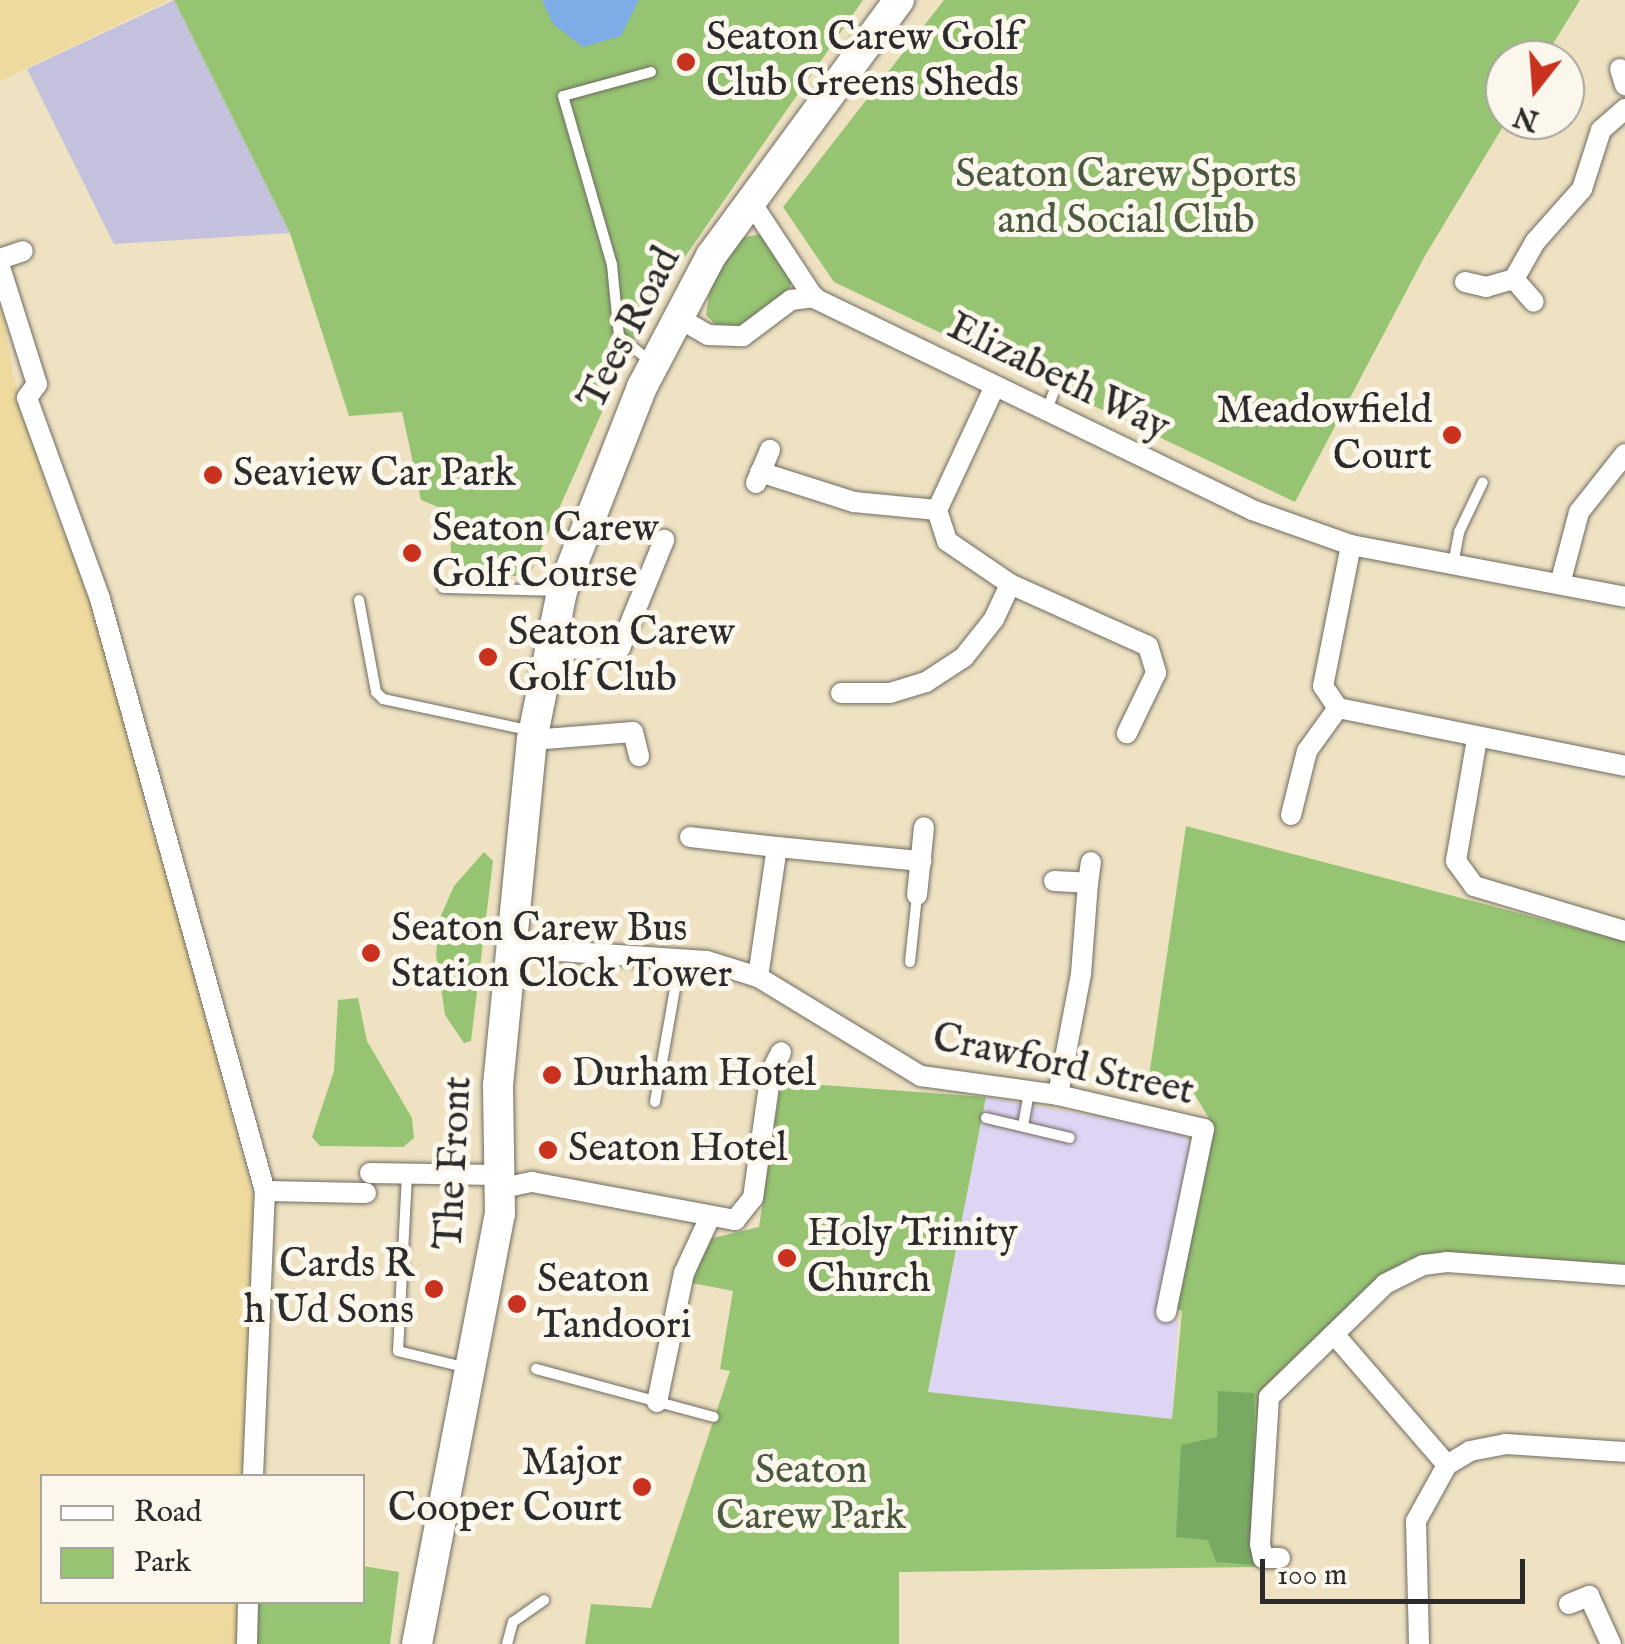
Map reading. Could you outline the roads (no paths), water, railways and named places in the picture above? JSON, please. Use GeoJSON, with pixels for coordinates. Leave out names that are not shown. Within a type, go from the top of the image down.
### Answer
{"type":"FeatureCollection","features":[{"type":"Feature","properties":{"kind":"main road","name":"Tees Road"},"geometry":{"type":"LineString","coordinates":[[532,736],[562,591],[653,363],[749,200],[899,0]]}},
{"type":"Feature","properties":{"kind":"main road","name":"The Front"},"geometry":{"type":"LineString","coordinates":[[417,1644],[500,1214],[498,1086],[532,736]]}},
{"type":"Feature","properties":{"kind":"street"},"geometry":{"type":"LineString","coordinates":[[1465,282],[1486,287],[1514,280],[1535,242],[1582,189],[1602,130],[1625,109]]}},
{"type":"Feature","properties":{"kind":"street","name":"Elizabeth Way"},"geometry":{"type":"LineString","coordinates":[[749,200],[815,297],[994,388],[1252,510],[1351,545],[1625,597]]}},
{"type":"Feature","properties":{"kind":"street"},"geometry":{"type":"LineString","coordinates":[[0,258],[24,251]]}},
{"type":"Feature","properties":{"kind":"street"},"geometry":{"type":"LineString","coordinates":[[0,267],[37,384],[27,398],[100,600],[265,1191],[253,1474]]}},
{"type":"Feature","properties":{"kind":"street"},"geometry":{"type":"LineString","coordinates":[[1514,280],[1534,302]]}},
{"type":"Feature","properties":{"kind":"street"},"geometry":{"type":"LineString","coordinates":[[677,318],[708,335],[743,336],[792,300],[815,297]]}},
{"type":"Feature","properties":{"kind":"street"},"geometry":{"type":"LineString","coordinates":[[994,388],[937,510],[947,541],[968,561],[1010,584],[1148,646],[1156,673],[1126,733]]}},
{"type":"Feature","properties":{"kind":"street"},"geometry":{"type":"LineString","coordinates":[[770,450],[758,478],[854,502],[937,510]]}},
{"type":"Feature","properties":{"kind":"street"},"geometry":{"type":"LineString","coordinates":[[1560,584],[1579,512],[1625,454]]}},
{"type":"Feature","properties":{"kind":"street"},"geometry":{"type":"LineString","coordinates":[[547,649],[620,648],[664,540]]}},
{"type":"Feature","properties":{"kind":"street"},"geometry":{"type":"LineString","coordinates":[[1351,545],[1323,686],[1338,708],[1625,766]]}},
{"type":"Feature","properties":{"kind":"street"},"geometry":{"type":"LineString","coordinates":[[860,670],[851,693],[926,682],[964,657],[994,619],[1010,584]]}},
{"type":"Feature","properties":{"kind":"street"},"geometry":{"type":"LineString","coordinates":[[1291,815],[1307,751],[1338,708]]}},
{"type":"Feature","properties":{"kind":"street"},"geometry":{"type":"LineString","coordinates":[[532,736],[633,732],[639,756]]}},
{"type":"Feature","properties":{"kind":"street"},"geometry":{"type":"LineString","coordinates":[[1477,739],[1456,861],[1474,886],[1625,931]]}},
{"type":"Feature","properties":{"kind":"street"},"geometry":{"type":"LineString","coordinates":[[916,895],[924,826]]}},
{"type":"Feature","properties":{"kind":"street"},"geometry":{"type":"LineString","coordinates":[[690,837],[921,860]]}},
{"type":"Feature","properties":{"kind":"street"},"geometry":{"type":"LineString","coordinates":[[758,976],[777,847]]}},
{"type":"Feature","properties":{"kind":"street"},"geometry":{"type":"LineString","coordinates":[[1054,881],[1090,872],[1081,974],[1058,1094]]}},
{"type":"Feature","properties":{"kind":"street","name":"Crawford Street"},"geometry":{"type":"LineString","coordinates":[[512,948],[680,960],[758,976],[921,1076],[1058,1094],[1204,1128],[1166,1312]]}},
{"type":"Feature","properties":{"kind":"street"},"geometry":{"type":"LineString","coordinates":[[265,1191],[367,1188],[406,1174],[532,1182],[735,1220],[753,1198],[772,1072],[781,1052]]}},
{"type":"Feature","properties":{"kind":"street"},"geometry":{"type":"LineString","coordinates":[[657,1402],[684,1273],[710,1217]]}},
{"type":"Feature","properties":{"kind":"street"},"geometry":{"type":"LineString","coordinates":[[1280,1558],[1262,1558],[1260,1544],[1264,1410],[1283,1376],[1385,1284],[1423,1265],[1625,1275]]}},
{"type":"Feature","properties":{"kind":"street"},"geometry":{"type":"LineString","coordinates":[[1334,1334],[1447,1464]]}},
{"type":"Feature","properties":{"kind":"street"},"geometry":{"type":"LineString","coordinates":[[1419,1644],[1416,1521],[1447,1464],[1470,1451],[1505,1444],[1625,1452]]}},
{"type":"Feature","properties":{"kind":"street"},"geometry":{"type":"LineString","coordinates":[[1570,1604],[1589,1596],[1611,1644]]}},
{"type":"Feature","properties":{"kind":"street"},"geometry":{"type":"LineString","coordinates":[[247,1644],[248,1604]]}},
{"type":"Feature","properties":{"kind":"lane"},"geometry":{"type":"LineString","coordinates":[[651,72],[563,96],[612,264],[620,336],[653,363]]}},
{"type":"Feature","properties":{"kind":"lane"},"geometry":{"type":"LineString","coordinates":[[1038,365],[1058,381],[1046,412]]}},
{"type":"Feature","properties":{"kind":"lane"},"geometry":{"type":"LineString","coordinates":[[1452,564],[1459,532],[1482,482]]}},
{"type":"Feature","properties":{"kind":"lane"},"geometry":{"type":"LineString","coordinates":[[444,588],[562,591]]}},
{"type":"Feature","properties":{"kind":"lane"},"geometry":{"type":"LineString","coordinates":[[359,600],[376,692],[383,699],[532,736]]}},
{"type":"Feature","properties":{"kind":"lane"},"geometry":{"type":"LineString","coordinates":[[910,962],[916,895]]}},
{"type":"Feature","properties":{"kind":"lane"},"geometry":{"type":"LineString","coordinates":[[655,1102],[680,960]]}},
{"type":"Feature","properties":{"kind":"lane"},"geometry":{"type":"LineString","coordinates":[[1023,1126],[1029,1092]]}},
{"type":"Feature","properties":{"kind":"lane"},"geometry":{"type":"LineString","coordinates":[[986,1118],[1070,1138]]}},
{"type":"Feature","properties":{"kind":"lane"},"geometry":{"type":"LineString","coordinates":[[406,1174],[398,1351],[469,1369]]}},
{"type":"Feature","properties":{"kind":"lane"},"geometry":{"type":"LineString","coordinates":[[536,1369],[714,1417]]}},
{"type":"Feature","properties":{"kind":"lane"},"geometry":{"type":"LineString","coordinates":[[507,1644],[513,1622],[544,1600]]}},
{"type":"Feature","properties":{"kind":"water"},"geometry":{"type":"Polygon","coordinates":[[[542,0],[639,0],[621,36],[583,47],[553,24],[542,0]]]}},
{"type":"Feature","properties":{"kind":"place","name":"Seaton Carew Golf Club Greens Sheds"},"geometry":{"type":"Point","coordinates":[686,62]}},
{"type":"Feature","properties":{"kind":"place","name":"Meadowfield Court"},"geometry":{"type":"Point","coordinates":[1452,435]}},
{"type":"Feature","properties":{"kind":"place","name":"Seaview Car Park"},"geometry":{"type":"Point","coordinates":[213,475]}},
{"type":"Feature","properties":{"kind":"place","name":"Seaton Carew Golf Course"},"geometry":{"type":"Point","coordinates":[412,553]}},
{"type":"Feature","properties":{"kind":"place","name":"Seaton Carew Golf Club"},"geometry":{"type":"Point","coordinates":[488,657]}},
{"type":"Feature","properties":{"kind":"place","name":"Seaton Carew Bus Station Clock Tower"},"geometry":{"type":"Point","coordinates":[371,953]}},
{"type":"Feature","properties":{"kind":"place","name":"Durham Hotel"},"geometry":{"type":"Point","coordinates":[552,1075]}},
{"type":"Feature","properties":{"kind":"place","name":"Seaton Hotel"},"geometry":{"type":"Point","coordinates":[548,1150]}},
{"type":"Feature","properties":{"kind":"place","name":"Holy Trinity Church"},"geometry":{"type":"Point","coordinates":[787,1258]}},
{"type":"Feature","properties":{"kind":"place","name":"Cards R h Ud Sons"},"geometry":{"type":"Point","coordinates":[434,1289]}},
{"type":"Feature","properties":{"kind":"place","name":"Seaton Tandoori"},"geometry":{"type":"Point","coordinates":[517,1304]}},
{"type":"Feature","properties":{"kind":"place","name":"Major Cooper Court"},"geometry":{"type":"Point","coordinates":[642,1487]}},
{"type":"Feature","properties":{"kind":"park label","name":"Seaton Carew Sports and Social Club"},"geometry":{"type":"Point","coordinates":[1126,199]}},
{"type":"Feature","properties":{"kind":"park label","name":"Seaton Carew Park"},"geometry":{"type":"Point","coordinates":[811,1495]}}]}
